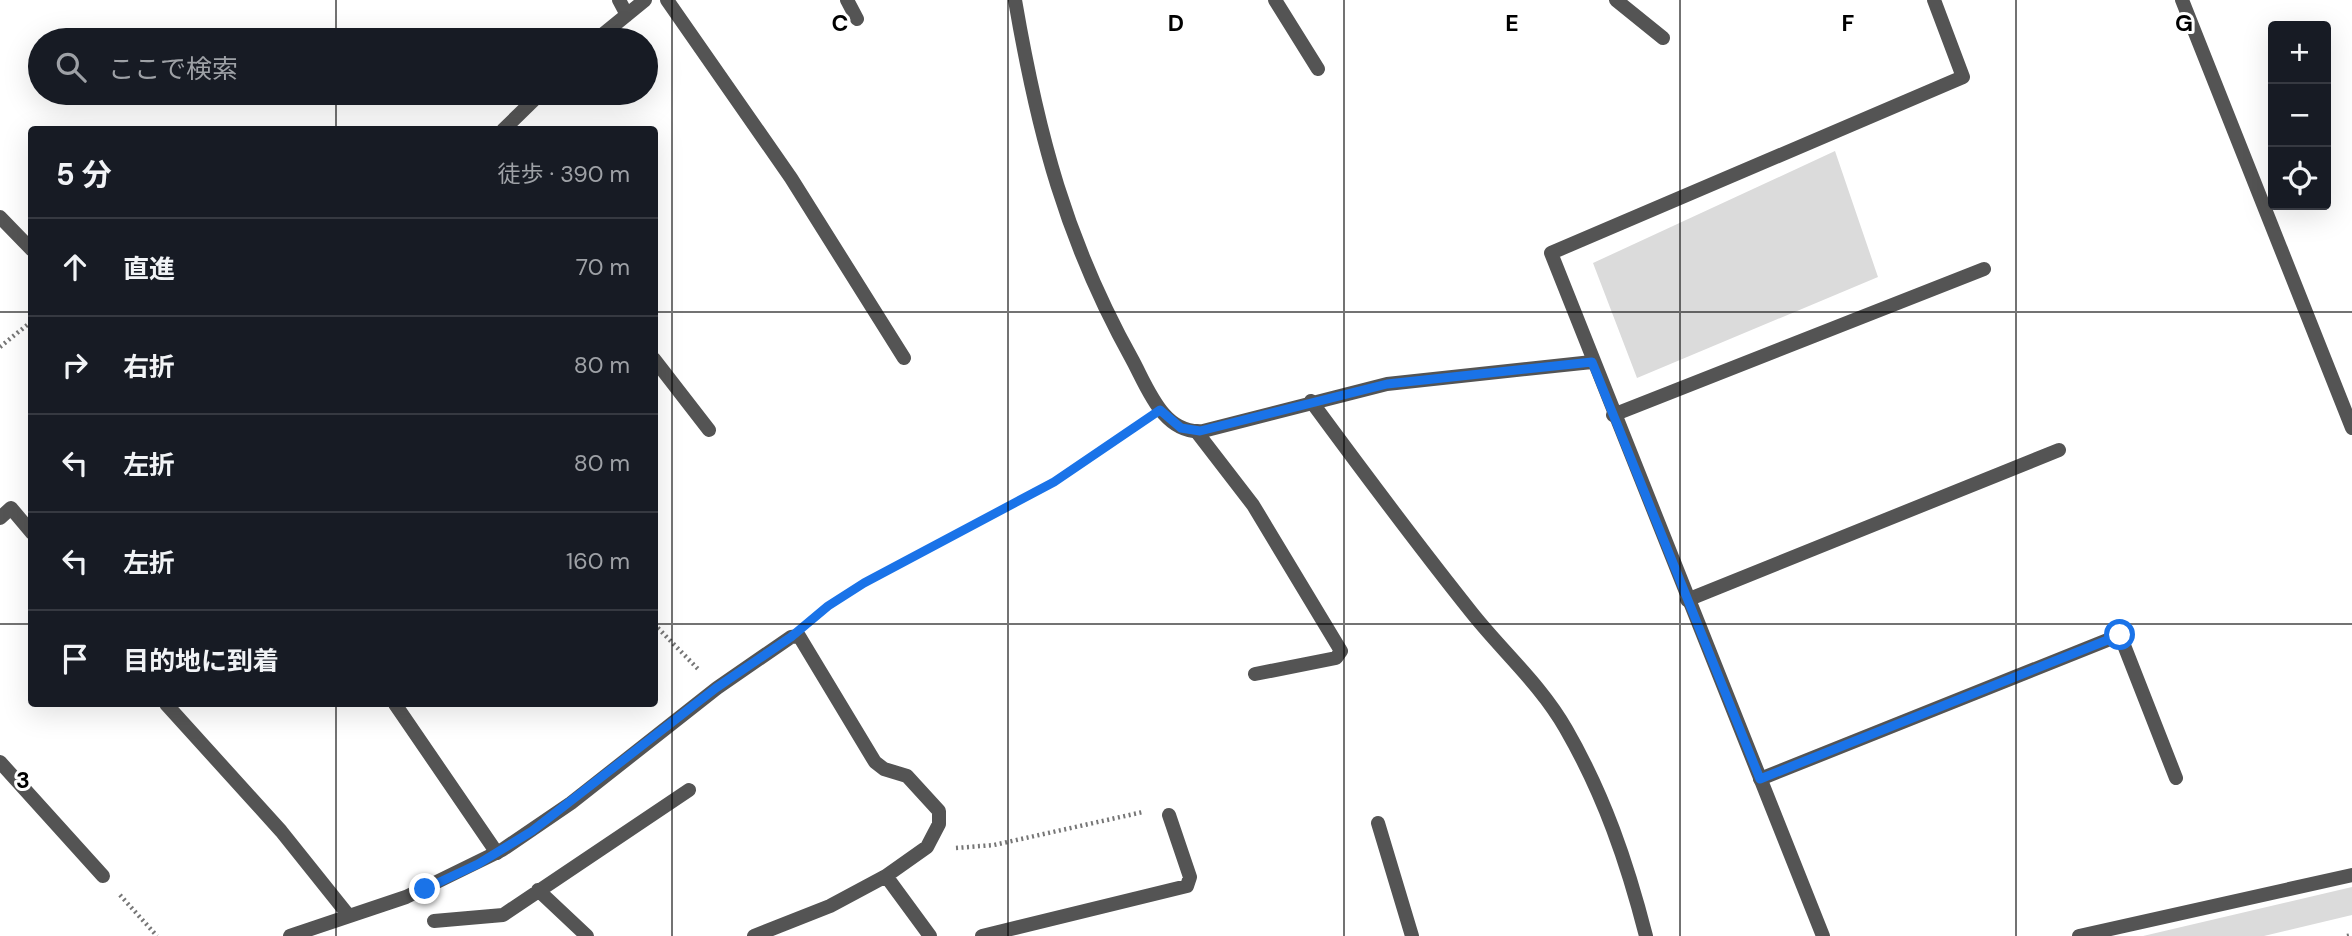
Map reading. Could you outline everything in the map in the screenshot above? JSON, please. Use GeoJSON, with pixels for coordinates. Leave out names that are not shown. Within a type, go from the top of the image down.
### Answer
{"type":"FeatureCollection","features":[{"type":"Feature","properties":{"kind":"street"},"geometry":{"type":"LineString","coordinates":[[619,0],[627,15]]}},
{"type":"Feature","properties":{"kind":"street"},"geometry":{"type":"LineString","coordinates":[[611,28],[645,0]]}},
{"type":"Feature","properties":{"kind":"street"},"geometry":{"type":"LineString","coordinates":[[667,0],[791,178],[904,358]]}},
{"type":"Feature","properties":{"kind":"street"},"geometry":{"type":"LineString","coordinates":[[847,0],[856,19]]}},
{"type":"Feature","properties":{"kind":"street"},"geometry":{"type":"LineString","coordinates":[[1015,0],[1036,111],[1063,212],[1083,261],[1160,410],[1181,428],[1196,431],[1387,384],[1592,362]]}},
{"type":"Feature","properties":{"kind":"street"},"geometry":{"type":"LineString","coordinates":[[1275,0],[1318,69]]}},
{"type":"Feature","properties":{"kind":"street"},"geometry":{"type":"LineString","coordinates":[[1616,0],[1663,38]]}},
{"type":"Feature","properties":{"kind":"street"},"geometry":{"type":"LineString","coordinates":[[1823,936],[1613,415],[1551,253],[1963,77],[1934,0]]}},
{"type":"Feature","properties":{"kind":"street"},"geometry":{"type":"LineString","coordinates":[[2182,0],[2352,429]]}},
{"type":"Feature","properties":{"kind":"street"},"geometry":{"type":"LineString","coordinates":[[507,126],[529,105]]}},
{"type":"Feature","properties":{"kind":"street"},"geometry":{"type":"LineString","coordinates":[[0,218],[28,246]]}},
{"type":"Feature","properties":{"kind":"street"},"geometry":{"type":"LineString","coordinates":[[1613,415],[1984,269]]}},
{"type":"Feature","properties":{"kind":"street"},"geometry":{"type":"LineString","coordinates":[[658,364],[709,430]]}},
{"type":"Feature","properties":{"kind":"street"},"geometry":{"type":"LineString","coordinates":[[1311,401],[1417,543],[1474,616],[1530,678],[1565,727],[1602,796],[1616,830],[1646,936]]}},
{"type":"Feature","properties":{"kind":"street"},"geometry":{"type":"LineString","coordinates":[[1196,431],[1253,505],[1341,651],[1336,658],[1255,674]]}},
{"type":"Feature","properties":{"kind":"street"},"geometry":{"type":"LineString","coordinates":[[1687,600],[2059,450]]}},
{"type":"Feature","properties":{"kind":"street"},"geometry":{"type":"LineString","coordinates":[[0,518],[11,509],[28,528]]}},
{"type":"Feature","properties":{"kind":"street"},"geometry":{"type":"LineString","coordinates":[[1760,779],[2120,635],[2176,778]]}},
{"type":"Feature","properties":{"kind":"street"},"geometry":{"type":"LineString","coordinates":[[290,936],[442,882],[497,853],[571,803],[716,688],[791,637],[799,636],[875,761],[884,769],[901,771],[939,811],[936,836],[928,848],[886,876],[830,906],[754,936]]}},
{"type":"Feature","properties":{"kind":"street"},"geometry":{"type":"LineString","coordinates":[[169,707],[281,831],[349,916]]}},
{"type":"Feature","properties":{"kind":"street"},"geometry":{"type":"LineString","coordinates":[[398,707],[497,853]]}},
{"type":"Feature","properties":{"kind":"street"},"geometry":{"type":"LineString","coordinates":[[0,762],[103,876]]}},
{"type":"Feature","properties":{"kind":"street"},"geometry":{"type":"LineString","coordinates":[[434,921],[503,915],[689,790]]}},
{"type":"Feature","properties":{"kind":"street"},"geometry":{"type":"LineString","coordinates":[[982,936],[1187,886],[1190,877],[1169,815]]}},
{"type":"Feature","properties":{"kind":"street"},"geometry":{"type":"LineString","coordinates":[[1378,823],[1412,936]]}},
{"type":"Feature","properties":{"kind":"street"},"geometry":{"type":"LineString","coordinates":[[2079,936],[2352,875]]}},
{"type":"Feature","properties":{"kind":"street"},"geometry":{"type":"LineString","coordinates":[[886,876],[930,936]]}},
{"type":"Feature","properties":{"kind":"street"},"geometry":{"type":"LineString","coordinates":[[538,890],[587,936]]}},
{"type":"Feature","properties":{"kind":"path"},"geometry":{"type":"LineString","coordinates":[[0,347],[28,324]]}},
{"type":"Feature","properties":{"kind":"path"},"geometry":{"type":"LineString","coordinates":[[791,637],[811,617],[864,583],[1054,482],[1160,410]]}},
{"type":"Feature","properties":{"kind":"path"},"geometry":{"type":"LineString","coordinates":[[658,628],[716,688]]}},
{"type":"Feature","properties":{"kind":"path"},"geometry":{"type":"LineString","coordinates":[[928,848],[944,850],[994,845],[1162,808],[1169,815]]}},
{"type":"Feature","properties":{"kind":"path"},"geometry":{"type":"LineString","coordinates":[[103,876],[157,936]]}},
{"type":"Feature","properties":{"kind":"shaded area"},"geometry":{"type":"Polygon","coordinates":[[[1835,151],[1878,277],[1637,378],[1593,263],[1835,151]]]}},
{"type":"Feature","properties":{"kind":"shaded area"},"geometry":{"type":"Polygon","coordinates":[[[2352,887],[2352,915],[2264,936],[2143,936],[2352,887]]]}},
{"type":"Feature","properties":{"kind":"route"},"geometry":{"type":"LineString","coordinates":[[425,889],[478,864],[532,831],[716,688],[791,637],[811,617],[864,583],[986,521],[1054,482],[1160,410],[1181,428],[1191,432],[1200,431],[1298,404],[1387,384],[1592,362],[1760,779],[2120,635]]}}]}
